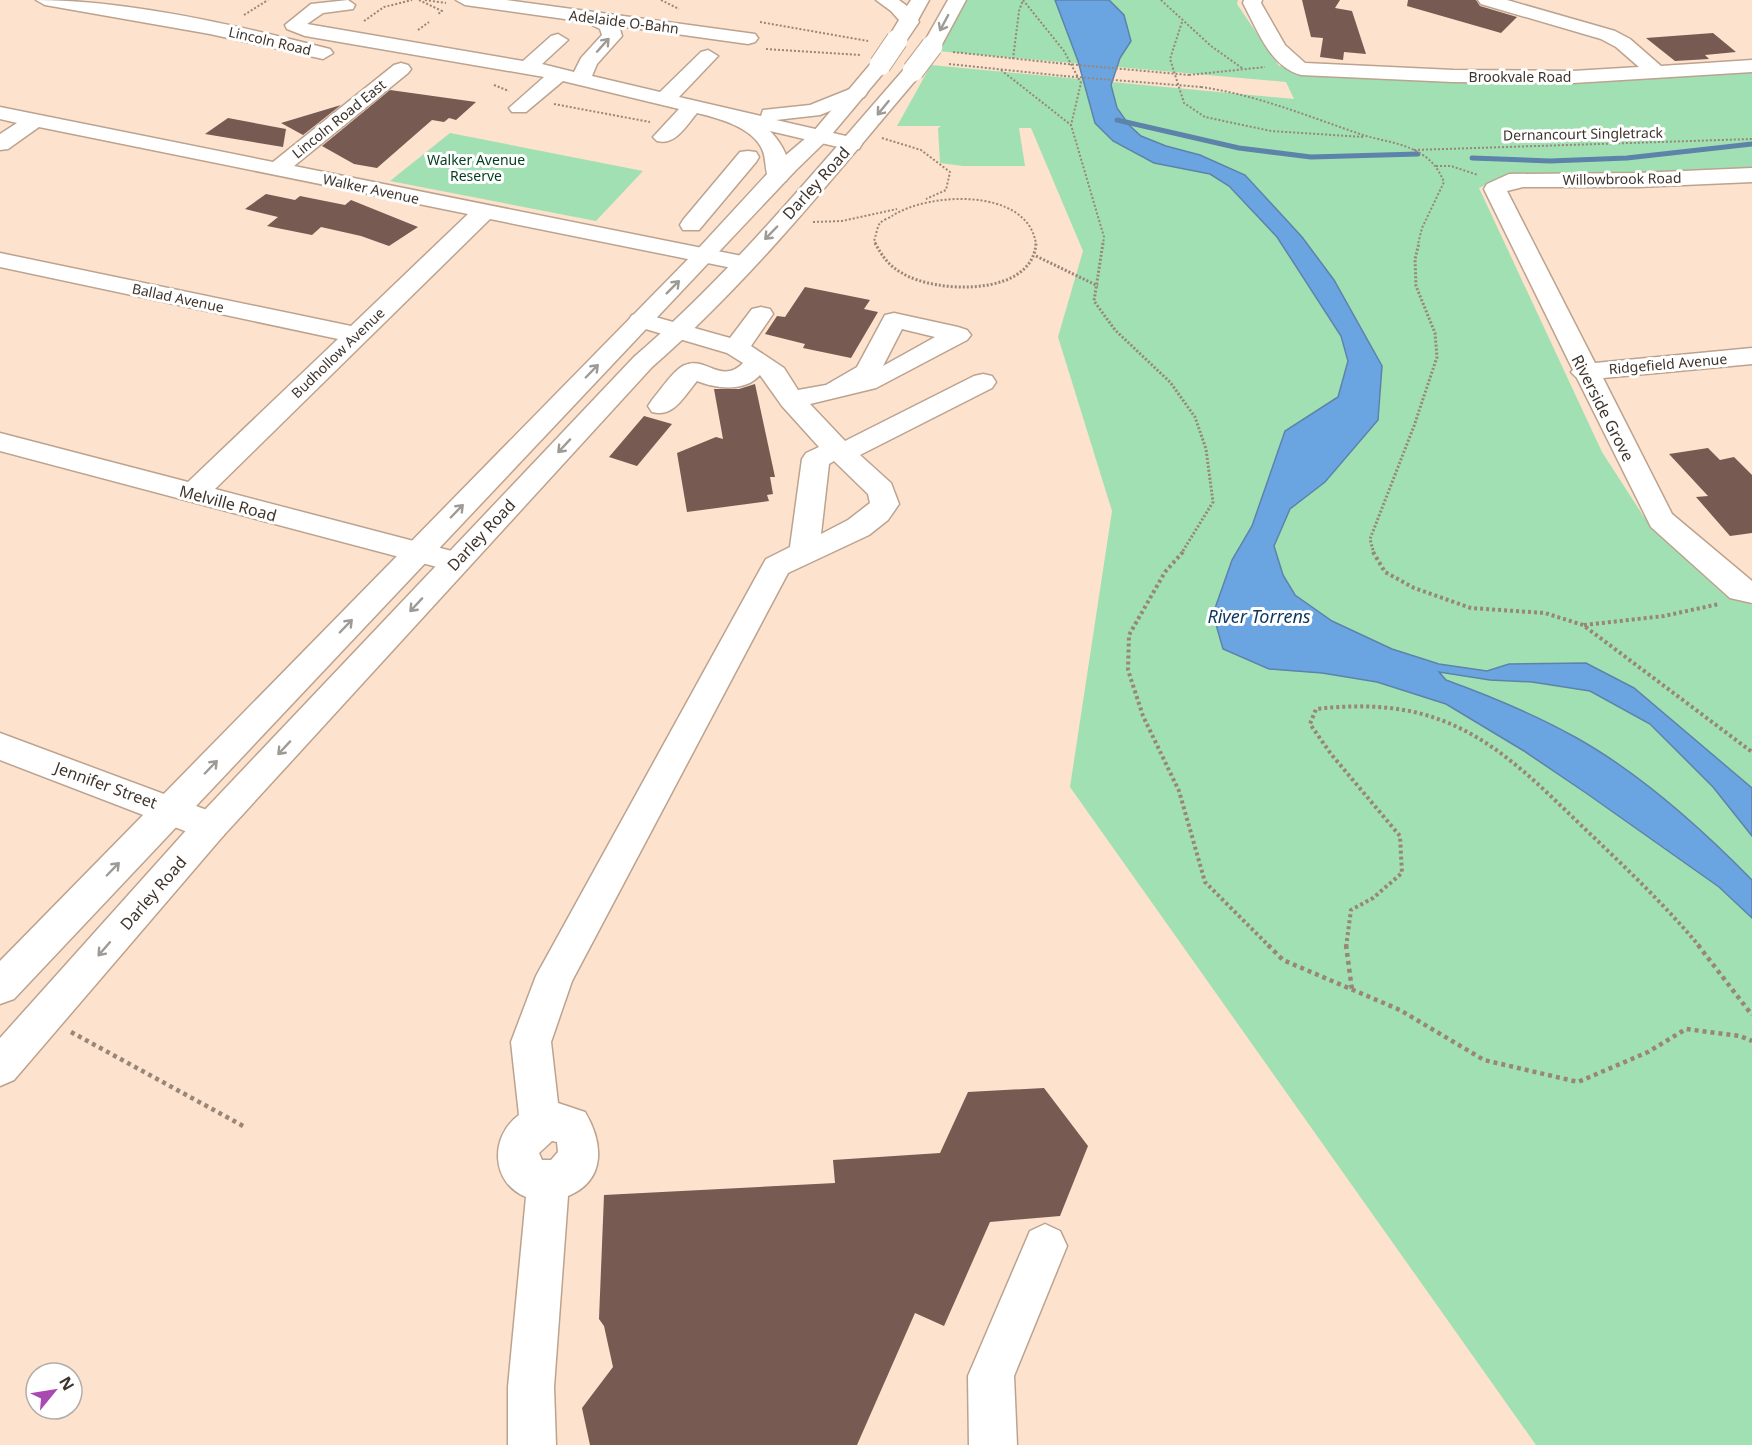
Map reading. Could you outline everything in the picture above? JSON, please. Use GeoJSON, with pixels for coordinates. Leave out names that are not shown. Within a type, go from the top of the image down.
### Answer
{"type":"FeatureCollection","features":[{"type":"Feature","properties":{"kind":"street","name":"Lincoln Road"},"geometry":{"type":"LineString","coordinates":[[45,0],[210,28],[340,56]]}},
{"type":"Feature","properties":{"kind":"street","name":"Adelaide O-Bahn"},"geometry":{"type":"LineString","coordinates":[[465,0],[601,8],[759,35]]}},
{"type":"Feature","properties":{"kind":"street","name":"Adelaide O-Bahn"},"geometry":{"type":"LineString","coordinates":[[576,0],[601,8]]}},
{"type":"Feature","properties":{"kind":"street"},"geometry":{"type":"LineString","coordinates":[[885,0],[898,8],[909,22]]}},
{"type":"Feature","properties":{"kind":"street","name":"Darley Road"},"geometry":{"type":"LineString","coordinates":[[0,987],[705,255],[778,176],[820,136],[857,93],[874,61],[897,40],[920,0]]}},
{"type":"Feature","properties":{"kind":"street","name":"Darley Road"},"geometry":{"type":"LineString","coordinates":[[0,1067],[211,826],[636,370],[680,330],[851,144],[913,71],[936,54],[957,0]]}},
{"type":"Feature","properties":{"kind":"street"},"geometry":{"type":"LineString","coordinates":[[1253,0],[1272,38],[1290,64]]}},
{"type":"Feature","properties":{"kind":"street"},"geometry":{"type":"LineString","coordinates":[[1487,0],[1608,35],[1623,43],[1658,73]]}},
{"type":"Feature","properties":{"kind":"street"},"geometry":{"type":"LineString","coordinates":[[346,5],[323,6],[295,23],[295,28],[559,74],[851,144]]}},
{"type":"Feature","properties":{"kind":"street"},"geometry":{"type":"LineString","coordinates":[[581,80],[588,62],[612,36],[612,30],[607,25],[601,8]]}},
{"type":"Feature","properties":{"kind":"street"},"geometry":{"type":"LineString","coordinates":[[306,16],[327,19]]}},
{"type":"Feature","properties":{"kind":"street"},"geometry":{"type":"LineString","coordinates":[[527,68],[558,39]]}},
{"type":"Feature","properties":{"kind":"street"},"geometry":{"type":"LineString","coordinates":[[665,99],[708,56]]}},
{"type":"Feature","properties":{"kind":"street","name":"Lincoln Road East"},"geometry":{"type":"LineString","coordinates":[[276,170],[409,70],[373,63]]}},
{"type":"Feature","properties":{"kind":"street","name":"Brookvale Road"},"geometry":{"type":"LineString","coordinates":[[1290,64],[1300,69],[1317,71],[1453,76],[1573,77],[1752,66]]}},
{"type":"Feature","properties":{"kind":"street"},"geometry":{"type":"LineString","coordinates":[[523,103],[559,74]]}},
{"type":"Feature","properties":{"kind":"street"},"geometry":{"type":"LineString","coordinates":[[720,112],[802,114],[824,108],[857,93]]}},
{"type":"Feature","properties":{"kind":"street"},"geometry":{"type":"LineString","coordinates":[[669,131],[693,106]]}},
{"type":"Feature","properties":{"kind":"street"},"geometry":{"type":"LineString","coordinates":[[720,112],[756,129],[770,141],[776,153],[778,176]]}},
{"type":"Feature","properties":{"kind":"street","name":"Walker Avenue"},"geometry":{"type":"LineString","coordinates":[[0,113],[483,213],[741,263]]}},
{"type":"Feature","properties":{"kind":"street"},"geometry":{"type":"LineString","coordinates":[[0,144],[35,120]]}},
{"type":"Feature","properties":{"kind":"street"},"geometry":{"type":"LineString","coordinates":[[691,225],[748,157]]}},
{"type":"Feature","properties":{"kind":"street","name":"Willowbrook Road"},"geometry":{"type":"LineString","coordinates":[[1500,186],[1523,180],[1638,180],[1752,175]]}},
{"type":"Feature","properties":{"kind":"street","name":"Riverside Grove"},"geometry":{"type":"LineString","coordinates":[[1500,186],[1584,372],[1661,520],[1747,591]]}},
{"type":"Feature","properties":{"kind":"street","name":"Budhollow Avenue"},"geometry":{"type":"LineString","coordinates":[[194,494],[483,213]]}},
{"type":"Feature","properties":{"kind":"street","name":"Ballad Avenue"},"geometry":{"type":"LineString","coordinates":[[0,260],[356,335]]}},
{"type":"Feature","properties":{"kind":"street"},"geometry":{"type":"LineString","coordinates":[[661,406],[692,371],[718,380],[744,377],[747,354],[761,314]]}},
{"type":"Feature","properties":{"kind":"street"},"geometry":{"type":"LineString","coordinates":[[532,1445],[531,1387],[548,1182],[528,1178],[518,1165],[520,1144],[526,1134],[540,1124],[531,1042],[555,976],[777,566],[867,523],[877,516],[885,504],[881,490],[839,451],[791,400],[775,374],[747,354],[680,330],[641,320]]}},
{"type":"Feature","properties":{"kind":"street","name":"Ridgefield Avenue"},"geometry":{"type":"LineString","coordinates":[[1584,372],[1752,356]]}},
{"type":"Feature","properties":{"kind":"street"},"geometry":{"type":"LineString","coordinates":[[804,553],[816,459],[839,451],[983,382]]}},
{"type":"Feature","properties":{"kind":"street"},"geometry":{"type":"LineString","coordinates":[[791,400],[834,391]]}},
{"type":"Feature","properties":{"kind":"street","name":"Melville Road"},"geometry":{"type":"LineString","coordinates":[[0,442],[456,562]]}},
{"type":"Feature","properties":{"kind":"street","name":"Jennifer Street"},"geometry":{"type":"LineString","coordinates":[[0,746],[211,826]]}},
{"type":"Feature","properties":{"kind":"street"},"geometry":{"type":"LineString","coordinates":[[993,1445],[991,1376],[1045,1246]]}},
{"type":"Feature","properties":{"kind":"path"},"geometry":{"type":"LineString","coordinates":[[360,24],[384,7],[412,0]]}},
{"type":"Feature","properties":{"kind":"path"},"geometry":{"type":"LineString","coordinates":[[419,0],[442,11],[437,15]]}},
{"type":"Feature","properties":{"kind":"path"},"geometry":{"type":"LineString","coordinates":[[661,0],[679,9]]}},
{"type":"Feature","properties":{"kind":"path"},"geometry":{"type":"LineString","coordinates":[[1013,59],[1019,11],[1023,0]]}},
{"type":"Feature","properties":{"kind":"path"},"geometry":{"type":"LineString","coordinates":[[1023,0],[1064,51],[1081,83],[1071,125],[1104,237],[1094,301],[1115,330],[1170,382],[1195,417],[1206,449],[1213,502],[1189,545],[1165,572],[1129,635],[1128,670],[1143,716],[1179,791],[1205,882],[1282,960],[1400,1010],[1484,1060],[1578,1082],[1648,1053],[1686,1029],[1740,1036],[1752,1041]]}},
{"type":"Feature","properties":{"kind":"path"},"geometry":{"type":"LineString","coordinates":[[1161,0],[1182,22],[1242,68]]}},
{"type":"Feature","properties":{"kind":"path"},"geometry":{"type":"LineString","coordinates":[[418,30],[429,22]]}},
{"type":"Feature","properties":{"kind":"path"},"geometry":{"type":"LineString","coordinates":[[1182,22],[1170,59],[1184,103],[1205,117],[1271,131],[1370,138]]}},
{"type":"Feature","properties":{"kind":"path"},"geometry":{"type":"LineString","coordinates":[[759,35],[871,42]]}},
{"type":"Feature","properties":{"kind":"path"},"geometry":{"type":"LineString","coordinates":[[759,35],[874,61]]}},
{"type":"Feature","properties":{"kind":"path"},"geometry":{"type":"LineString","coordinates":[[951,52],[1190,75],[1290,64]]}},
{"type":"Feature","properties":{"kind":"path"},"geometry":{"type":"LineString","coordinates":[[936,54],[998,68],[1228,90],[1270,101],[1370,138],[1414,150],[1435,166],[1444,182],[1437,201],[1422,228],[1415,259],[1416,286],[1435,333],[1437,357],[1414,426],[1370,539],[1375,559],[1385,572],[1414,588],[1471,608],[1545,613],[1582,625],[1752,752]]}},
{"type":"Feature","properties":{"kind":"path"},"geometry":{"type":"LineString","coordinates":[[998,68],[1071,125]]}},
{"type":"Feature","properties":{"kind":"path"},"geometry":{"type":"LineString","coordinates":[[494,85],[523,103],[669,131]]}},
{"type":"Feature","properties":{"kind":"path"},"geometry":{"type":"LineString","coordinates":[[812,222],[842,221],[901,208],[946,190],[950,172],[921,150],[881,138]]}},
{"type":"Feature","properties":{"kind":"path","name":"Dernancourt Singletrack"},"geometry":{"type":"LineString","coordinates":[[1414,150],[1481,145],[1648,145],[1752,139]]}},
{"type":"Feature","properties":{"kind":"path"},"geometry":{"type":"LineString","coordinates":[[1435,166],[1451,166],[1500,186]]}},
{"type":"Feature","properties":{"kind":"path"},"geometry":{"type":"LineString","coordinates":[[901,208],[884,219],[875,232],[874,246],[882,261],[899,274],[922,283],[950,288],[979,287],[1004,280],[1024,270],[1036,256],[1038,241],[1031,226],[1017,214],[997,205],[973,199],[947,198],[922,201]]}},
{"type":"Feature","properties":{"kind":"path"},"geometry":{"type":"LineString","coordinates":[[1036,256],[1098,286]]}},
{"type":"Feature","properties":{"kind":"path"},"geometry":{"type":"LineString","coordinates":[[1582,625],[1675,614],[1730,601],[1747,591]]}},
{"type":"Feature","properties":{"kind":"path"},"geometry":{"type":"LineString","coordinates":[[1352,990],[1346,944],[1351,910],[1373,898],[1402,873],[1400,836],[1331,754],[1310,724],[1316,709],[1349,704],[1408,710],[1461,728],[1507,756],[1658,899],[1724,974],[1752,1015]]}},
{"type":"Feature","properties":{"kind":"path"},"geometry":{"type":"LineString","coordinates":[[65,1029],[245,1127]]}},
{"type":"Feature","properties":{"kind":"green space"},"geometry":{"type":"Polygon","coordinates":[[[965,0],[1238,0],[1237,4],[1279,66],[1453,76],[1752,62],[1752,169],[1501,178],[1479,188],[1602,452],[1644,517],[1701,573],[1752,605],[1752,1445],[1536,1445],[1070,787],[1112,511],[1058,337],[1083,251],[1031,128],[1019,128],[1025,166],[963,166],[940,163],[938,128],[941,126],[897,126],[931,65],[1294,99],[1286,82],[937,51],[965,0]]]}},
{"type":"Feature","properties":{"kind":"green space","name":"Walker Avenue Reserve"},"geometry":{"type":"Polygon","coordinates":[[[450,133],[643,171],[596,221],[390,181],[450,133]]]}},
{"type":"Feature","properties":{"kind":"water","name":"River Torrens"},"geometry":{"type":"Polygon","coordinates":[[[1055,0],[1109,0],[1124,15],[1131,41],[1120,58],[1111,85],[1117,108],[1129,125],[1141,136],[1166,146],[1200,155],[1245,175],[1302,237],[1334,280],[1382,366],[1378,420],[1325,482],[1290,509],[1274,546],[1283,575],[1295,595],[1332,621],[1392,649],[1439,664],[1487,671],[1509,664],[1586,663],[1634,688],[1752,788],[1752,836],[1713,787],[1650,724],[1590,691],[1439,672],[1446,680],[1512,706],[1575,737],[1623,767],[1669,802],[1752,880],[1752,918],[1719,887],[1586,793],[1524,751],[1446,704],[1377,682],[1322,673],[1269,669],[1223,649],[1213,614],[1232,560],[1252,526],[1285,431],[1338,397],[1348,361],[1341,336],[1277,237],[1229,186],[1210,174],[1154,163],[1113,141],[1095,123],[1078,61],[1055,0]]]}},
{"type":"Feature","properties":{"kind":"building"},"geometry":{"type":"Polygon","coordinates":[[[1302,0],[1340,0],[1335,8],[1352,11],[1366,54],[1344,52],[1343,60],[1320,57],[1323,38],[1311,37],[1302,0]]]}},
{"type":"Feature","properties":{"kind":"building"},"geometry":{"type":"Polygon","coordinates":[[[1408,0],[1476,0],[1480,6],[1517,17],[1501,33],[1407,6],[1408,0]]]}},
{"type":"Feature","properties":{"kind":"building"},"geometry":{"type":"Polygon","coordinates":[[[1713,33],[1736,52],[1705,55],[1709,59],[1675,61],[1646,38],[1713,33]]]}},
{"type":"Feature","properties":{"kind":"building"},"geometry":{"type":"Polygon","coordinates":[[[390,90],[476,102],[456,120],[449,118],[444,122],[432,120],[377,168],[354,164],[322,146],[390,90]]]}},
{"type":"Feature","properties":{"kind":"building"},"geometry":{"type":"Polygon","coordinates":[[[341,105],[303,135],[281,123],[341,105]]]}},
{"type":"Feature","properties":{"kind":"building"},"geometry":{"type":"Polygon","coordinates":[[[228,118],[286,129],[283,147],[205,134],[228,118]]]}},
{"type":"Feature","properties":{"kind":"building"},"geometry":{"type":"Polygon","coordinates":[[[266,194],[295,200],[300,196],[345,205],[351,200],[418,227],[389,246],[361,236],[321,227],[312,235],[267,226],[278,217],[245,209],[266,194]]]}},
{"type":"Feature","properties":{"kind":"building"},"geometry":{"type":"Polygon","coordinates":[[[805,287],[870,300],[864,309],[878,312],[851,358],[803,348],[805,344],[765,334],[777,316],[785,317],[805,287]]]}},
{"type":"Feature","properties":{"kind":"building"},"geometry":{"type":"Polygon","coordinates":[[[755,384],[775,477],[770,477],[773,494],[767,495],[769,501],[687,512],[677,453],[716,437],[723,439],[714,389],[739,389],[755,384]]]}},
{"type":"Feature","properties":{"kind":"building"},"geometry":{"type":"Polygon","coordinates":[[[644,416],[672,424],[637,466],[609,457],[644,416]]]}},
{"type":"Feature","properties":{"kind":"building"},"geometry":{"type":"Polygon","coordinates":[[[1708,448],[1720,460],[1734,457],[1752,475],[1752,533],[1730,536],[1696,497],[1708,496],[1669,454],[1708,448]]]}},
{"type":"Feature","properties":{"kind":"building"},"geometry":{"type":"Polygon","coordinates":[[[1044,1088],[1088,1146],[1060,1216],[990,1222],[944,1326],[915,1313],[857,1445],[590,1445],[582,1408],[613,1367],[604,1326],[599,1319],[604,1195],[835,1183],[833,1160],[940,1153],[968,1092],[1044,1088]]]}},
{"type":"Feature","properties":{"kind":"waterway"},"geometry":{"type":"LineString","coordinates":[[1117,120],[1239,148],[1311,157],[1418,154]]}},
{"type":"Feature","properties":{"kind":"waterway"},"geometry":{"type":"LineString","coordinates":[[1472,158],[1550,161],[1627,158],[1752,144]]}}]}
